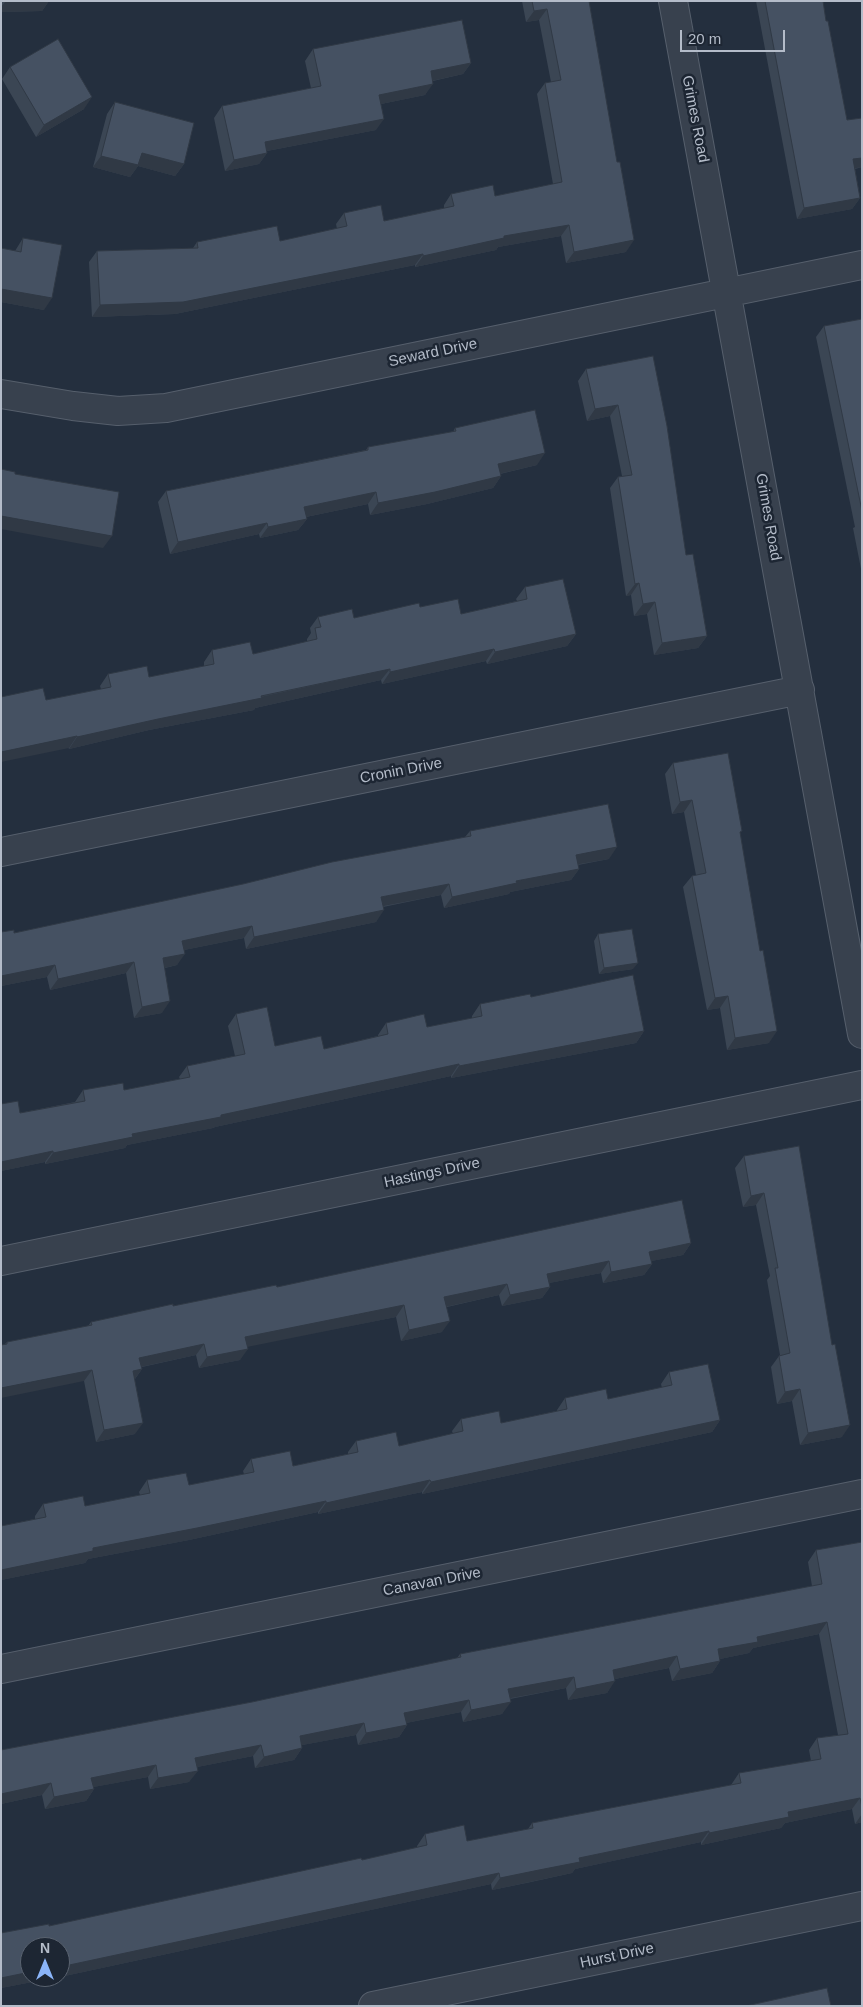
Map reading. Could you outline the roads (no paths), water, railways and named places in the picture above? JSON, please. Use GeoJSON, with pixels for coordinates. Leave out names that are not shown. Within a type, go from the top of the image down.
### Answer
{"type":"FeatureCollection","features":[{"type":"Feature","properties":{"kind":"street","name":"Grimes Road"},"geometry":{"type":"LineString","coordinates":[[673,1],[728,293],[862,1034]]}},
{"type":"Feature","properties":{"kind":"street","name":"Seward Drive"},"geometry":{"type":"LineString","coordinates":[[1,394],[118,411],[166,408],[862,265]]}},
{"type":"Feature","properties":{"kind":"street","name":"Cronin Drive"},"geometry":{"type":"LineString","coordinates":[[1,852],[800,690]]}},
{"type":"Feature","properties":{"kind":"street","name":"Hastings Drive"},"geometry":{"type":"LineString","coordinates":[[1,1261],[862,1085]]}},
{"type":"Feature","properties":{"kind":"street","name":"Canavan Drive"},"geometry":{"type":"LineString","coordinates":[[1,1669],[862,1494]]}},
{"type":"Feature","properties":{"kind":"street","name":"Hurst Drive"},"geometry":{"type":"LineString","coordinates":[[373,2006],[862,1906]]}}]}
